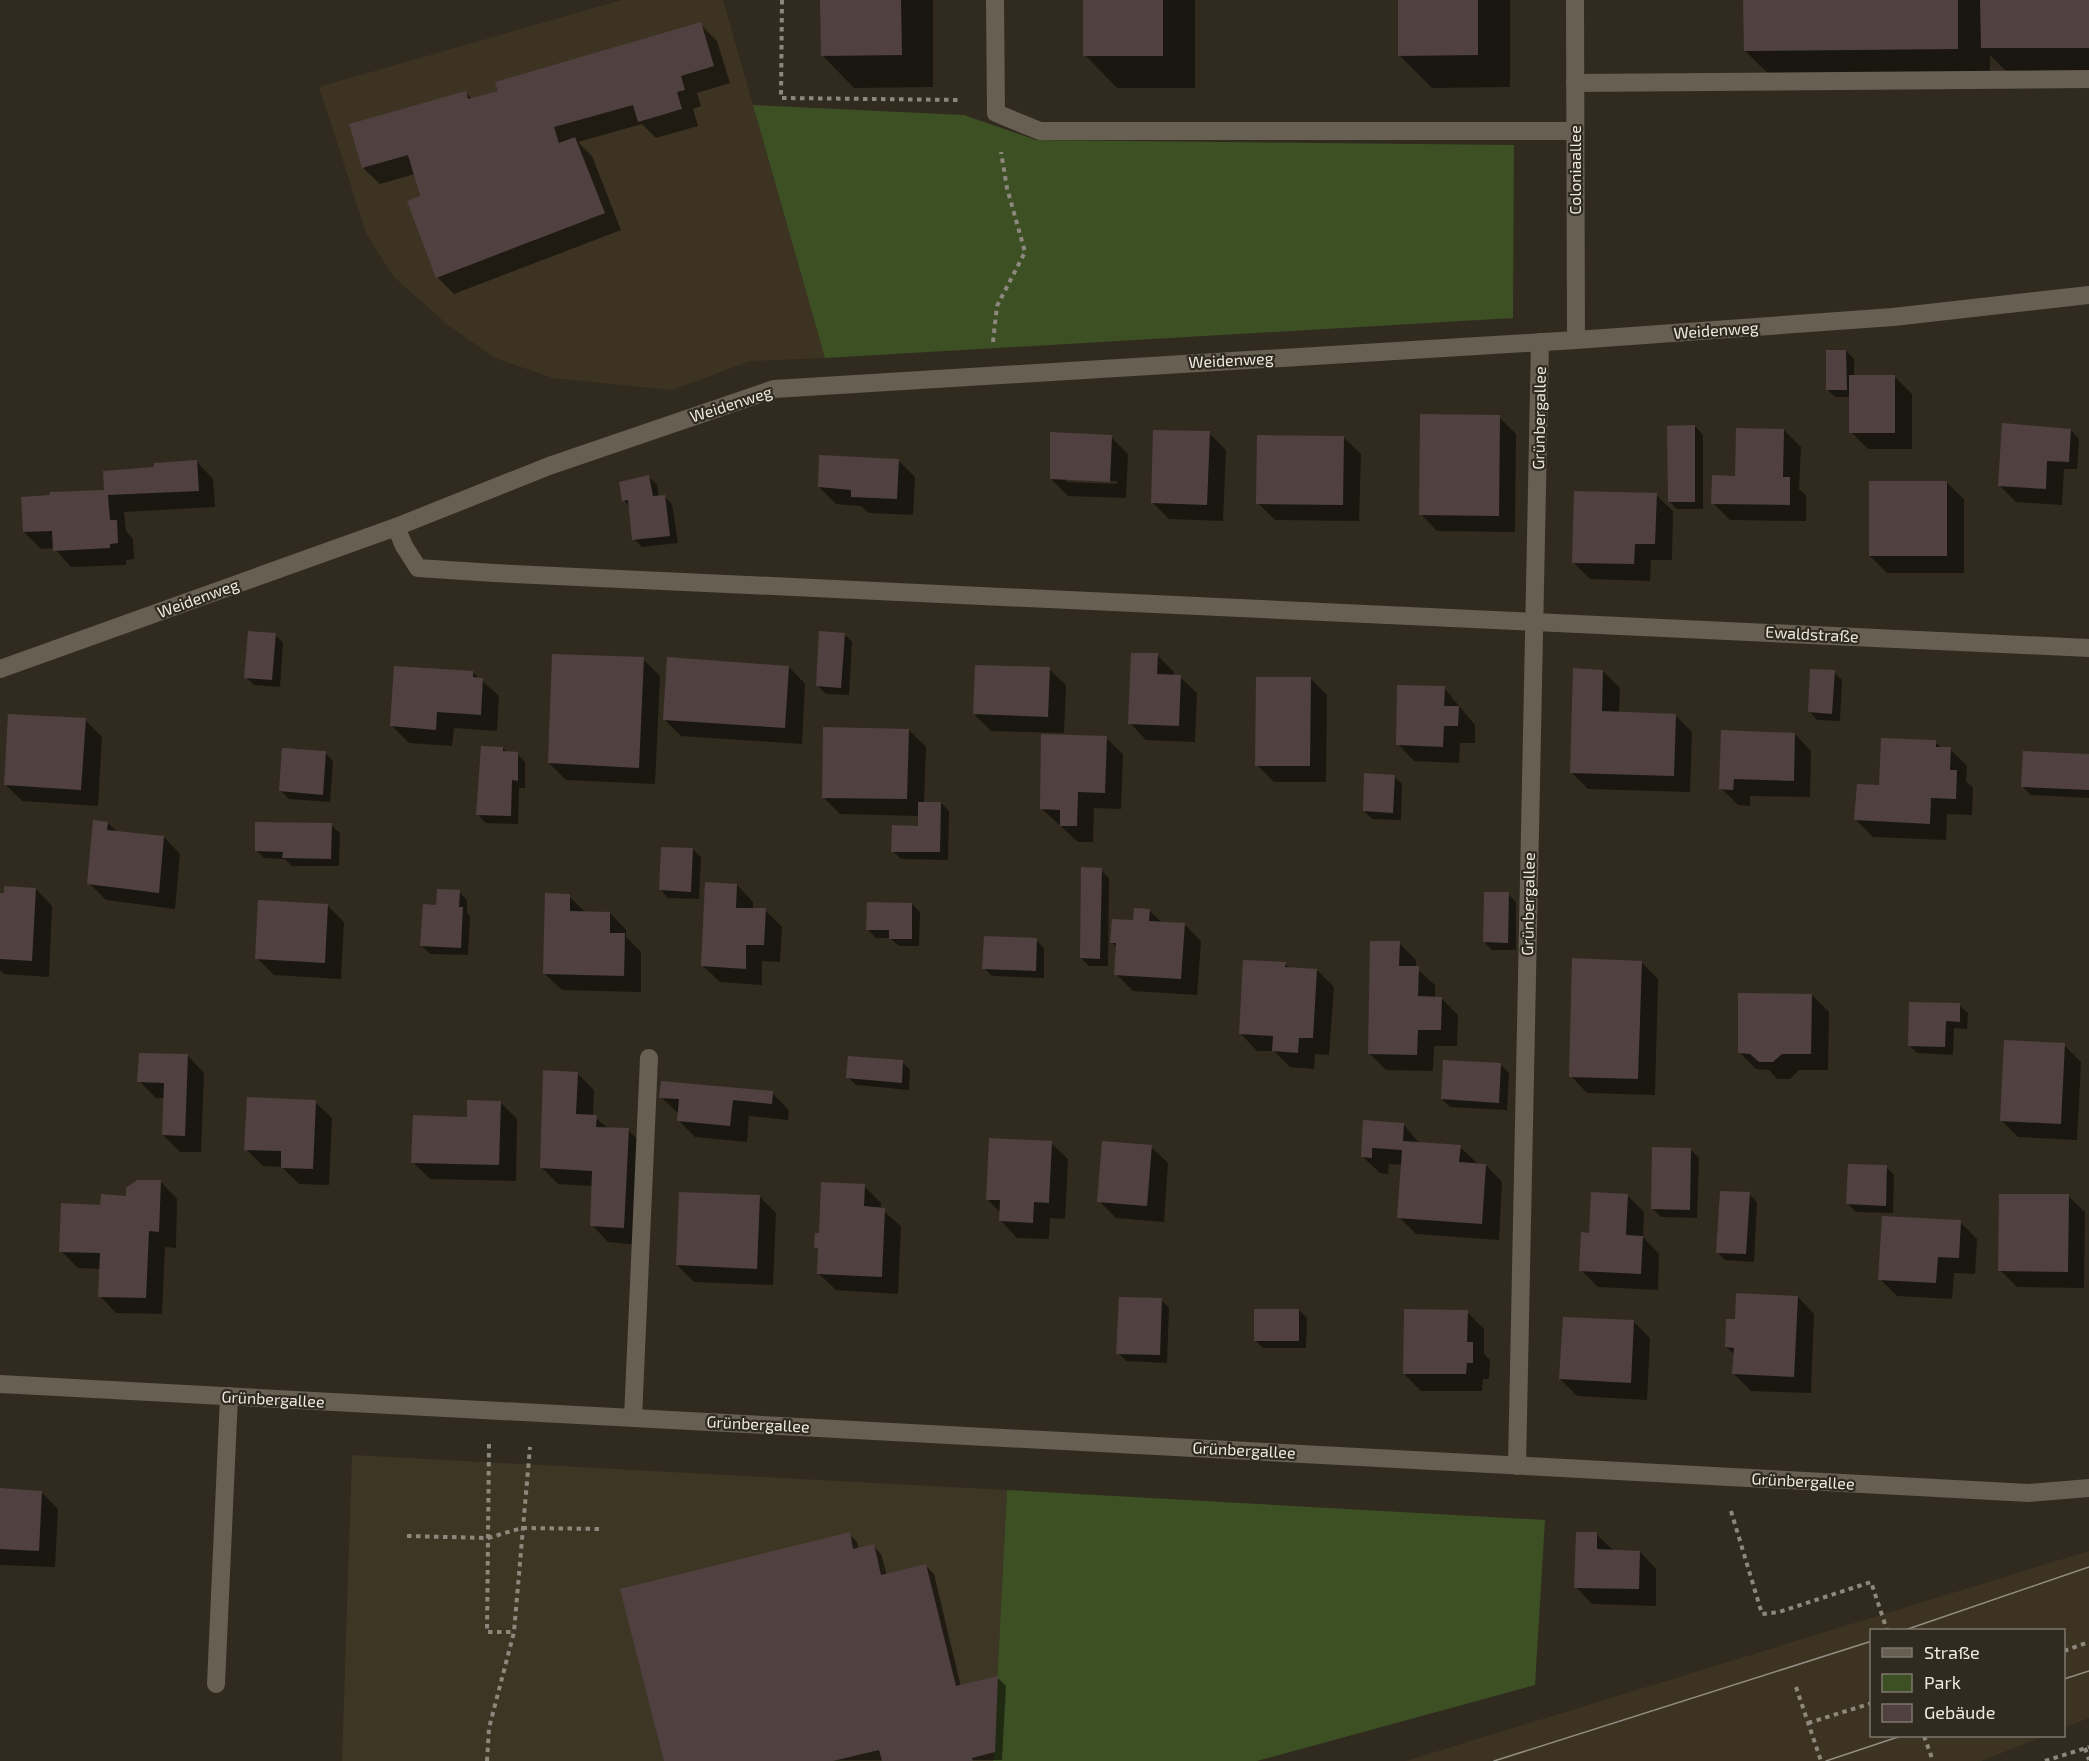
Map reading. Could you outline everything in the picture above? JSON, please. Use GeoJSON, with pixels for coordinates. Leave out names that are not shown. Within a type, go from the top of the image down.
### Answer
{"type":"FeatureCollection","features":[{"type":"Feature","properties":{"kind":"street"},"geometry":{"type":"LineString","coordinates":[[995,0],[995,107],[1040,131],[1575,131]]}},
{"type":"Feature","properties":{"kind":"street","name":"Coloniaallee"},"geometry":{"type":"LineString","coordinates":[[1575,0],[1575,340]]}},
{"type":"Feature","properties":{"kind":"street"},"geometry":{"type":"LineString","coordinates":[[1575,83],[2089,80]]}},
{"type":"Feature","properties":{"kind":"street","name":"Weidenweg"},"geometry":{"type":"LineString","coordinates":[[0,669],[396,527],[549,466],[774,389],[1575,340],[1893,317],[2089,295]]}},
{"type":"Feature","properties":{"kind":"street","name":"Grünbergallee"},"geometry":{"type":"LineString","coordinates":[[1517,1466],[1540,342]]}},
{"type":"Feature","properties":{"kind":"street"},"geometry":{"type":"LineString","coordinates":[[396,527],[404,546],[418,568],[1534,620]]}},
{"type":"Feature","properties":{"kind":"street","name":"Ewaldstraße"},"geometry":{"type":"LineString","coordinates":[[1534,620],[2089,648]]}},
{"type":"Feature","properties":{"kind":"street"},"geometry":{"type":"LineString","coordinates":[[633,1418],[649,1058]]}},
{"type":"Feature","properties":{"kind":"street","name":"Grünbergallee"},"geometry":{"type":"LineString","coordinates":[[0,1384],[2029,1493],[2089,1488]]}},
{"type":"Feature","properties":{"kind":"street"},"geometry":{"type":"LineString","coordinates":[[216,1684],[228,1396]]}},
{"type":"Feature","properties":{"kind":"path"},"geometry":{"type":"LineString","coordinates":[[782,0],[781,98],[995,107],[1006,188],[1025,252],[997,306],[989,375]]}},
{"type":"Feature","properties":{"kind":"path"},"geometry":{"type":"LineString","coordinates":[[490,1410],[487,1632],[513,1632]]}},
{"type":"Feature","properties":{"kind":"path"},"geometry":{"type":"LineString","coordinates":[[487,1761],[489,1728],[513,1632],[533,1413]]}},
{"type":"Feature","properties":{"kind":"path"},"geometry":{"type":"LineString","coordinates":[[1721,1476],[1762,1614],[1779,1612],[1871,1582],[1887,1629]]}},
{"type":"Feature","properties":{"kind":"path"},"geometry":{"type":"LineString","coordinates":[[407,1536],[488,1538],[522,1528],[603,1529]]}},
{"type":"Feature","properties":{"kind":"path"},"geometry":{"type":"LineString","coordinates":[[2065,1651],[2089,1642]]}},
{"type":"Feature","properties":{"kind":"path"},"geometry":{"type":"LineString","coordinates":[[1796,1687],[1821,1761]]}},
{"type":"Feature","properties":{"kind":"path"},"geometry":{"type":"LineString","coordinates":[[1808,1723],[1870,1704]]}},
{"type":"Feature","properties":{"kind":"path"},"geometry":{"type":"LineString","coordinates":[[1924,1737],[1933,1761]]}},
{"type":"Feature","properties":{"kind":"path"},"geometry":{"type":"LineString","coordinates":[[2044,1761],[2087,1747],[2089,1760]]}},
{"type":"Feature","properties":{"kind":"shaded area"},"geometry":{"type":"Polygon","coordinates":[[[622,0],[723,0],[825,358],[750,361],[672,390],[553,378],[495,358],[448,325],[394,277],[367,235],[319,87],[622,0]]]}},
{"type":"Feature","properties":{"kind":"shaded area"},"geometry":{"type":"Polygon","coordinates":[[[352,1455],[1007,1490],[993,1761],[342,1761],[352,1455]]]}},
{"type":"Feature","properties":{"kind":"shaded area"},"geometry":{"type":"Polygon","coordinates":[[[2089,1551],[2089,1718],[2065,1728],[2065,1629],[1870,1629],[1870,1737],[2042,1737],[1981,1761],[1406,1761],[2089,1551]]]}},
{"type":"Feature","properties":{"kind":"green space"},"geometry":{"type":"Polygon","coordinates":[[[753,105],[964,115],[1036,140],[1514,145],[1513,318],[825,358],[753,105]]]}},
{"type":"Feature","properties":{"kind":"green space"},"geometry":{"type":"Polygon","coordinates":[[[1007,1490],[1545,1520],[1535,1685],[1257,1761],[993,1761],[1007,1490]]]}},
{"type":"Feature","properties":{"kind":"building"},"geometry":{"type":"Polygon","coordinates":[[[820,0],[901,0],[902,55],[821,56],[820,0]]]}},
{"type":"Feature","properties":{"kind":"building"},"geometry":{"type":"Polygon","coordinates":[[[1083,0],[1163,0],[1163,56],[1083,56],[1083,0]]]}},
{"type":"Feature","properties":{"kind":"building"},"geometry":{"type":"Polygon","coordinates":[[[1398,0],[1478,0],[1478,55],[1398,56],[1398,0]]]}},
{"type":"Feature","properties":{"kind":"building"},"geometry":{"type":"Polygon","coordinates":[[[1743,0],[1958,0],[1958,49],[1744,51],[1743,0]]]}},
{"type":"Feature","properties":{"kind":"building"},"geometry":{"type":"Polygon","coordinates":[[[1980,0],[2089,0],[2089,48],[1981,48],[1980,0]]]}},
{"type":"Feature","properties":{"kind":"building"},"geometry":{"type":"Polygon","coordinates":[[[701,22],[714,66],[681,76],[685,90],[677,92],[682,109],[638,122],[633,105],[554,127],[559,143],[575,137],[605,213],[436,278],[407,201],[420,196],[408,155],[362,168],[349,124],[466,91],[468,99],[498,91],[495,82],[701,22]]]}},
{"type":"Feature","properties":{"kind":"building"},"geometry":{"type":"Polygon","coordinates":[[[1826,350],[1846,350],[1847,390],[1826,390],[1826,350]]]}},
{"type":"Feature","properties":{"kind":"building"},"geometry":{"type":"Polygon","coordinates":[[[1849,375],[1895,375],[1895,433],[1849,433],[1849,375]]]}},
{"type":"Feature","properties":{"kind":"building"},"geometry":{"type":"Polygon","coordinates":[[[1420,414],[1500,415],[1499,516],[1419,515],[1420,414]]]}},
{"type":"Feature","properties":{"kind":"building"},"geometry":{"type":"Polygon","coordinates":[[[2002,423],[2071,429],[2069,462],[2047,461],[2046,489],[1998,486],[2002,423]]]}},
{"type":"Feature","properties":{"kind":"building"},"geometry":{"type":"Polygon","coordinates":[[[1695,425],[1695,502],[1668,502],[1667,426],[1695,425]]]}},
{"type":"Feature","properties":{"kind":"building"},"geometry":{"type":"Polygon","coordinates":[[[1736,428],[1784,429],[1783,477],[1790,477],[1790,505],[1711,504],[1712,475],[1735,476],[1736,428]]]}},
{"type":"Feature","properties":{"kind":"building"},"geometry":{"type":"Polygon","coordinates":[[[1153,430],[1210,431],[1207,505],[1151,503],[1153,430]]]}},
{"type":"Feature","properties":{"kind":"building"},"geometry":{"type":"Polygon","coordinates":[[[1050,432],[1112,435],[1110,482],[1050,479],[1050,432]]]}},
{"type":"Feature","properties":{"kind":"building"},"geometry":{"type":"Polygon","coordinates":[[[1257,435],[1344,436],[1343,505],[1256,504],[1257,435]]]}},
{"type":"Feature","properties":{"kind":"building"},"geometry":{"type":"Polygon","coordinates":[[[819,455],[899,459],[897,499],[851,497],[851,490],[818,487],[819,455]]]}},
{"type":"Feature","properties":{"kind":"building"},"geometry":{"type":"Polygon","coordinates":[[[197,460],[199,491],[108,495],[110,520],[117,520],[118,543],[110,544],[110,548],[53,551],[52,531],[23,532],[21,497],[50,495],[50,492],[104,490],[103,471],[154,467],[154,463],[197,460]]]}},
{"type":"Feature","properties":{"kind":"building"},"geometry":{"type":"Polygon","coordinates":[[[649,475],[653,496],[665,495],[670,536],[632,540],[628,500],[622,501],[619,482],[649,475]]]}},
{"type":"Feature","properties":{"kind":"building"},"geometry":{"type":"Polygon","coordinates":[[[1869,481],[1947,481],[1947,556],[1869,556],[1869,481]]]}},
{"type":"Feature","properties":{"kind":"building"},"geometry":{"type":"Polygon","coordinates":[[[1574,491],[1657,493],[1655,544],[1635,544],[1634,564],[1572,563],[1574,491]]]}},
{"type":"Feature","properties":{"kind":"building"},"geometry":{"type":"Polygon","coordinates":[[[248,631],[276,633],[272,680],[244,678],[248,631]]]}},
{"type":"Feature","properties":{"kind":"building"},"geometry":{"type":"Polygon","coordinates":[[[819,631],[845,633],[841,688],[816,686],[819,631]]]}},
{"type":"Feature","properties":{"kind":"building"},"geometry":{"type":"Polygon","coordinates":[[[1131,653],[1158,653],[1157,674],[1181,675],[1179,726],[1128,724],[1131,653]]]}},
{"type":"Feature","properties":{"kind":"building"},"geometry":{"type":"Polygon","coordinates":[[[552,654],[644,657],[639,768],[548,763],[552,654]]]}},
{"type":"Feature","properties":{"kind":"building"},"geometry":{"type":"Polygon","coordinates":[[[667,657],[789,666],[785,728],[663,720],[667,657]]]}},
{"type":"Feature","properties":{"kind":"building"},"geometry":{"type":"Polygon","coordinates":[[[975,665],[1050,667],[1048,717],[973,714],[975,665]]]}},
{"type":"Feature","properties":{"kind":"building"},"geometry":{"type":"Polygon","coordinates":[[[394,666],[473,671],[473,677],[483,678],[481,715],[437,712],[436,730],[390,726],[394,666]]]}},
{"type":"Feature","properties":{"kind":"building"},"geometry":{"type":"Polygon","coordinates":[[[1573,668],[1603,670],[1602,711],[1676,714],[1674,776],[1570,773],[1573,668]]]}},
{"type":"Feature","properties":{"kind":"building"},"geometry":{"type":"Polygon","coordinates":[[[1810,669],[1835,670],[1832,714],[1808,712],[1810,669]]]}},
{"type":"Feature","properties":{"kind":"building"},"geometry":{"type":"Polygon","coordinates":[[[1256,677],[1311,677],[1310,766],[1255,766],[1256,677]]]}},
{"type":"Feature","properties":{"kind":"building"},"geometry":{"type":"Polygon","coordinates":[[[1397,685],[1445,686],[1444,706],[1459,706],[1458,726],[1444,726],[1443,747],[1396,745],[1397,685]]]}},
{"type":"Feature","properties":{"kind":"building"},"geometry":{"type":"Polygon","coordinates":[[[8,714],[86,718],[81,790],[4,785],[8,714]]]}},
{"type":"Feature","properties":{"kind":"building"},"geometry":{"type":"Polygon","coordinates":[[[823,727],[909,729],[907,799],[822,798],[823,727]]]}},
{"type":"Feature","properties":{"kind":"building"},"geometry":{"type":"Polygon","coordinates":[[[1721,730],[1795,733],[1794,781],[1734,779],[1733,790],[1719,789],[1721,730]]]}},
{"type":"Feature","properties":{"kind":"building"},"geometry":{"type":"Polygon","coordinates":[[[1041,734],[1107,736],[1105,793],[1078,792],[1077,826],[1060,826],[1060,810],[1040,809],[1041,734]]]}},
{"type":"Feature","properties":{"kind":"building"},"geometry":{"type":"Polygon","coordinates":[[[1881,738],[1936,740],[1936,747],[1951,747],[1950,770],[1957,770],[1956,799],[1931,798],[1930,824],[1854,820],[1857,784],[1879,785],[1881,738]]]}},
{"type":"Feature","properties":{"kind":"building"},"geometry":{"type":"Polygon","coordinates":[[[481,746],[503,747],[503,751],[518,752],[518,781],[512,780],[511,816],[476,815],[481,746]]]}},
{"type":"Feature","properties":{"kind":"building"},"geometry":{"type":"Polygon","coordinates":[[[282,748],[326,751],[323,795],[279,791],[282,748]]]}},
{"type":"Feature","properties":{"kind":"building"},"geometry":{"type":"Polygon","coordinates":[[[2023,751],[2089,754],[2089,790],[2021,787],[2023,751]]]}},
{"type":"Feature","properties":{"kind":"building"},"geometry":{"type":"Polygon","coordinates":[[[1364,773],[1395,775],[1393,813],[1363,811],[1364,773]]]}},
{"type":"Feature","properties":{"kind":"building"},"geometry":{"type":"Polygon","coordinates":[[[918,802],[941,802],[940,852],[891,852],[892,825],[918,826],[918,802]]]}},
{"type":"Feature","properties":{"kind":"building"},"geometry":{"type":"Polygon","coordinates":[[[93,820],[108,822],[107,830],[164,836],[159,893],[87,884],[93,820]]]}},
{"type":"Feature","properties":{"kind":"building"},"geometry":{"type":"Polygon","coordinates":[[[255,822],[332,823],[331,859],[282,858],[283,852],[255,851],[255,822]]]}},
{"type":"Feature","properties":{"kind":"building"},"geometry":{"type":"Polygon","coordinates":[[[661,847],[693,848],[691,892],[659,890],[661,847]]]}},
{"type":"Feature","properties":{"kind":"building"},"geometry":{"type":"Polygon","coordinates":[[[1081,867],[1102,868],[1100,959],[1080,958],[1081,867]]]}},
{"type":"Feature","properties":{"kind":"building"},"geometry":{"type":"Polygon","coordinates":[[[705,882],[737,884],[736,908],[766,908],[764,945],[746,945],[746,969],[701,966],[705,882]]]}},
{"type":"Feature","properties":{"kind":"building"},"geometry":{"type":"Polygon","coordinates":[[[4,886],[36,888],[32,961],[0,959],[0,893],[4,893],[4,886]]]}},
{"type":"Feature","properties":{"kind":"building"},"geometry":{"type":"Polygon","coordinates":[[[437,889],[460,890],[459,907],[463,907],[461,948],[420,946],[423,904],[436,905],[437,889]]]}},
{"type":"Feature","properties":{"kind":"building"},"geometry":{"type":"Polygon","coordinates":[[[1484,892],[1509,892],[1508,943],[1483,942],[1484,892]]]}},
{"type":"Feature","properties":{"kind":"building"},"geometry":{"type":"Polygon","coordinates":[[[545,893],[570,894],[570,911],[610,912],[610,933],[625,933],[624,976],[543,974],[545,893]]]}},
{"type":"Feature","properties":{"kind":"building"},"geometry":{"type":"Polygon","coordinates":[[[258,900],[328,904],[325,963],[255,959],[258,900]]]}},
{"type":"Feature","properties":{"kind":"building"},"geometry":{"type":"Polygon","coordinates":[[[867,902],[912,903],[912,939],[889,939],[889,930],[866,930],[867,902]]]}},
{"type":"Feature","properties":{"kind":"building"},"geometry":{"type":"Polygon","coordinates":[[[1134,908],[1150,909],[1149,921],[1185,923],[1181,979],[1114,975],[1116,943],[1110,943],[1112,919],[1133,920],[1134,908]]]}},
{"type":"Feature","properties":{"kind":"building"},"geometry":{"type":"Polygon","coordinates":[[[984,936],[1037,938],[1036,971],[982,969],[984,936]]]}},
{"type":"Feature","properties":{"kind":"building"},"geometry":{"type":"Polygon","coordinates":[[[1370,941],[1400,941],[1399,966],[1419,966],[1418,996],[1442,997],[1441,1030],[1418,1030],[1417,1055],[1368,1054],[1370,941]]]}},
{"type":"Feature","properties":{"kind":"building"},"geometry":{"type":"Polygon","coordinates":[[[1572,958],[1642,961],[1638,1079],[1569,1077],[1572,958]]]}},
{"type":"Feature","properties":{"kind":"building"},"geometry":{"type":"Polygon","coordinates":[[[1243,960],[1286,962],[1285,967],[1317,969],[1313,1038],[1299,1038],[1298,1053],[1272,1051],[1273,1036],[1239,1034],[1243,960]]]}},
{"type":"Feature","properties":{"kind":"building"},"geometry":{"type":"Polygon","coordinates":[[[1738,993],[1812,994],[1811,1054],[1782,1054],[1773,1062],[1759,1062],[1750,1054],[1738,1053],[1738,993]]]}},
{"type":"Feature","properties":{"kind":"building"},"geometry":{"type":"Polygon","coordinates":[[[1909,1002],[1960,1003],[1960,1022],[1946,1021],[1945,1047],[1908,1046],[1909,1002]]]}},
{"type":"Feature","properties":{"kind":"building"},"geometry":{"type":"Polygon","coordinates":[[[2004,1040],[2065,1043],[2061,1124],[2000,1121],[2004,1040]]]}},
{"type":"Feature","properties":{"kind":"building"},"geometry":{"type":"Polygon","coordinates":[[[139,1053],[188,1054],[185,1136],[162,1135],[164,1083],[137,1082],[139,1053]]]}},
{"type":"Feature","properties":{"kind":"building"},"geometry":{"type":"Polygon","coordinates":[[[848,1056],[903,1060],[902,1083],[846,1078],[848,1056]]]}},
{"type":"Feature","properties":{"kind":"building"},"geometry":{"type":"Polygon","coordinates":[[[1443,1060],[1501,1063],[1499,1103],[1441,1099],[1443,1060]]]}},
{"type":"Feature","properties":{"kind":"building"},"geometry":{"type":"Polygon","coordinates":[[[543,1070],[578,1072],[576,1114],[597,1115],[596,1127],[629,1128],[624,1228],[590,1226],[592,1171],[540,1168],[543,1070]]]}},
{"type":"Feature","properties":{"kind":"building"},"geometry":{"type":"Polygon","coordinates":[[[661,1081],[773,1091],[772,1104],[733,1100],[730,1126],[677,1121],[679,1099],[659,1098],[661,1081]]]}},
{"type":"Feature","properties":{"kind":"building"},"geometry":{"type":"Polygon","coordinates":[[[247,1097],[316,1100],[313,1169],[281,1168],[281,1151],[244,1150],[247,1097]]]}},
{"type":"Feature","properties":{"kind":"building"},"geometry":{"type":"Polygon","coordinates":[[[467,1100],[501,1101],[499,1165],[411,1163],[413,1115],[467,1117],[467,1100]]]}},
{"type":"Feature","properties":{"kind":"building"},"geometry":{"type":"Polygon","coordinates":[[[1363,1120],[1404,1123],[1403,1141],[1461,1145],[1459,1162],[1486,1164],[1482,1224],[1397,1218],[1402,1150],[1372,1148],[1372,1158],[1361,1157],[1363,1120]]]}},
{"type":"Feature","properties":{"kind":"building"},"geometry":{"type":"Polygon","coordinates":[[[989,1138],[1052,1141],[1049,1203],[1034,1202],[1033,1223],[999,1221],[1000,1200],[986,1200],[989,1138]]]}},
{"type":"Feature","properties":{"kind":"building"},"geometry":{"type":"Polygon","coordinates":[[[1102,1141],[1152,1145],[1147,1206],[1097,1202],[1102,1141]]]}},
{"type":"Feature","properties":{"kind":"building"},"geometry":{"type":"Polygon","coordinates":[[[1652,1147],[1691,1148],[1690,1210],[1651,1209],[1652,1147]]]}},
{"type":"Feature","properties":{"kind":"building"},"geometry":{"type":"Polygon","coordinates":[[[1848,1164],[1887,1165],[1886,1206],[1846,1204],[1848,1164]]]}},
{"type":"Feature","properties":{"kind":"building"},"geometry":{"type":"Polygon","coordinates":[[[137,1180],[161,1180],[159,1232],[149,1231],[146,1298],[98,1297],[100,1253],[59,1252],[61,1203],[100,1205],[101,1194],[126,1196],[126,1188],[137,1180]]]}},
{"type":"Feature","properties":{"kind":"building"},"geometry":{"type":"Polygon","coordinates":[[[821,1182],[865,1184],[864,1206],[885,1208],[882,1277],[817,1274],[818,1248],[814,1248],[815,1233],[819,1233],[821,1182]]]}},
{"type":"Feature","properties":{"kind":"building"},"geometry":{"type":"Polygon","coordinates":[[[1720,1191],[1750,1192],[1746,1254],[1716,1253],[1720,1191]]]}},
{"type":"Feature","properties":{"kind":"building"},"geometry":{"type":"Polygon","coordinates":[[[679,1192],[760,1195],[757,1269],[676,1265],[679,1192]]]}},
{"type":"Feature","properties":{"kind":"building"},"geometry":{"type":"Polygon","coordinates":[[[1591,1192],[1628,1194],[1626,1235],[1643,1236],[1641,1274],[1579,1271],[1581,1232],[1589,1233],[1591,1192]]]}},
{"type":"Feature","properties":{"kind":"building"},"geometry":{"type":"Polygon","coordinates":[[[1999,1194],[2069,1194],[2068,1272],[1998,1271],[1999,1194]]]}},
{"type":"Feature","properties":{"kind":"building"},"geometry":{"type":"Polygon","coordinates":[[[1882,1216],[1961,1220],[1959,1258],[1938,1257],[1936,1283],[1878,1280],[1882,1216]]]}},
{"type":"Feature","properties":{"kind":"building"},"geometry":{"type":"Polygon","coordinates":[[[1736,1293],[1798,1296],[1794,1377],[1732,1374],[1734,1348],[1725,1347],[1726,1319],[1735,1319],[1736,1293]]]}},
{"type":"Feature","properties":{"kind":"building"},"geometry":{"type":"Polygon","coordinates":[[[1119,1297],[1162,1298],[1160,1355],[1116,1354],[1119,1297]]]}},
{"type":"Feature","properties":{"kind":"building"},"geometry":{"type":"Polygon","coordinates":[[[1254,1309],[1299,1309],[1299,1341],[1254,1341],[1254,1309]]]}},
{"type":"Feature","properties":{"kind":"building"},"geometry":{"type":"Polygon","coordinates":[[[1404,1309],[1468,1310],[1467,1342],[1473,1342],[1473,1363],[1467,1363],[1466,1374],[1403,1374],[1404,1309]]]}},
{"type":"Feature","properties":{"kind":"building"},"geometry":{"type":"Polygon","coordinates":[[[1563,1317],[1634,1320],[1631,1383],[1559,1379],[1563,1317]]]}},
{"type":"Feature","properties":{"kind":"building"},"geometry":{"type":"Polygon","coordinates":[[[0,1488],[42,1491],[39,1551],[0,1549],[0,1488]]]}},
{"type":"Feature","properties":{"kind":"building"},"geometry":{"type":"Polygon","coordinates":[[[850,1532],[853,1549],[874,1544],[881,1575],[926,1564],[956,1686],[998,1676],[995,1752],[972,1758],[973,1761],[882,1761],[879,1750],[833,1761],[664,1761],[620,1589],[850,1532]]]}},
{"type":"Feature","properties":{"kind":"building"},"geometry":{"type":"Polygon","coordinates":[[[1576,1532],[1597,1532],[1597,1549],[1640,1551],[1639,1589],[1574,1588],[1576,1532]]]}},
{"type":"Feature","properties":{"kind":"tram line"},"geometry":{"type":"LineString","coordinates":[[1908,1629],[2089,1567]]}},
{"type":"Feature","properties":{"kind":"tram line"},"geometry":{"type":"LineString","coordinates":[[1494,1761],[1870,1642]]}},
{"type":"Feature","properties":{"kind":"tram line"},"geometry":{"type":"LineString","coordinates":[[2065,1679],[2089,1671]]}},
{"type":"Feature","properties":{"kind":"tram line"},"geometry":{"type":"LineString","coordinates":[[1826,1761],[1898,1737]]}}]}
